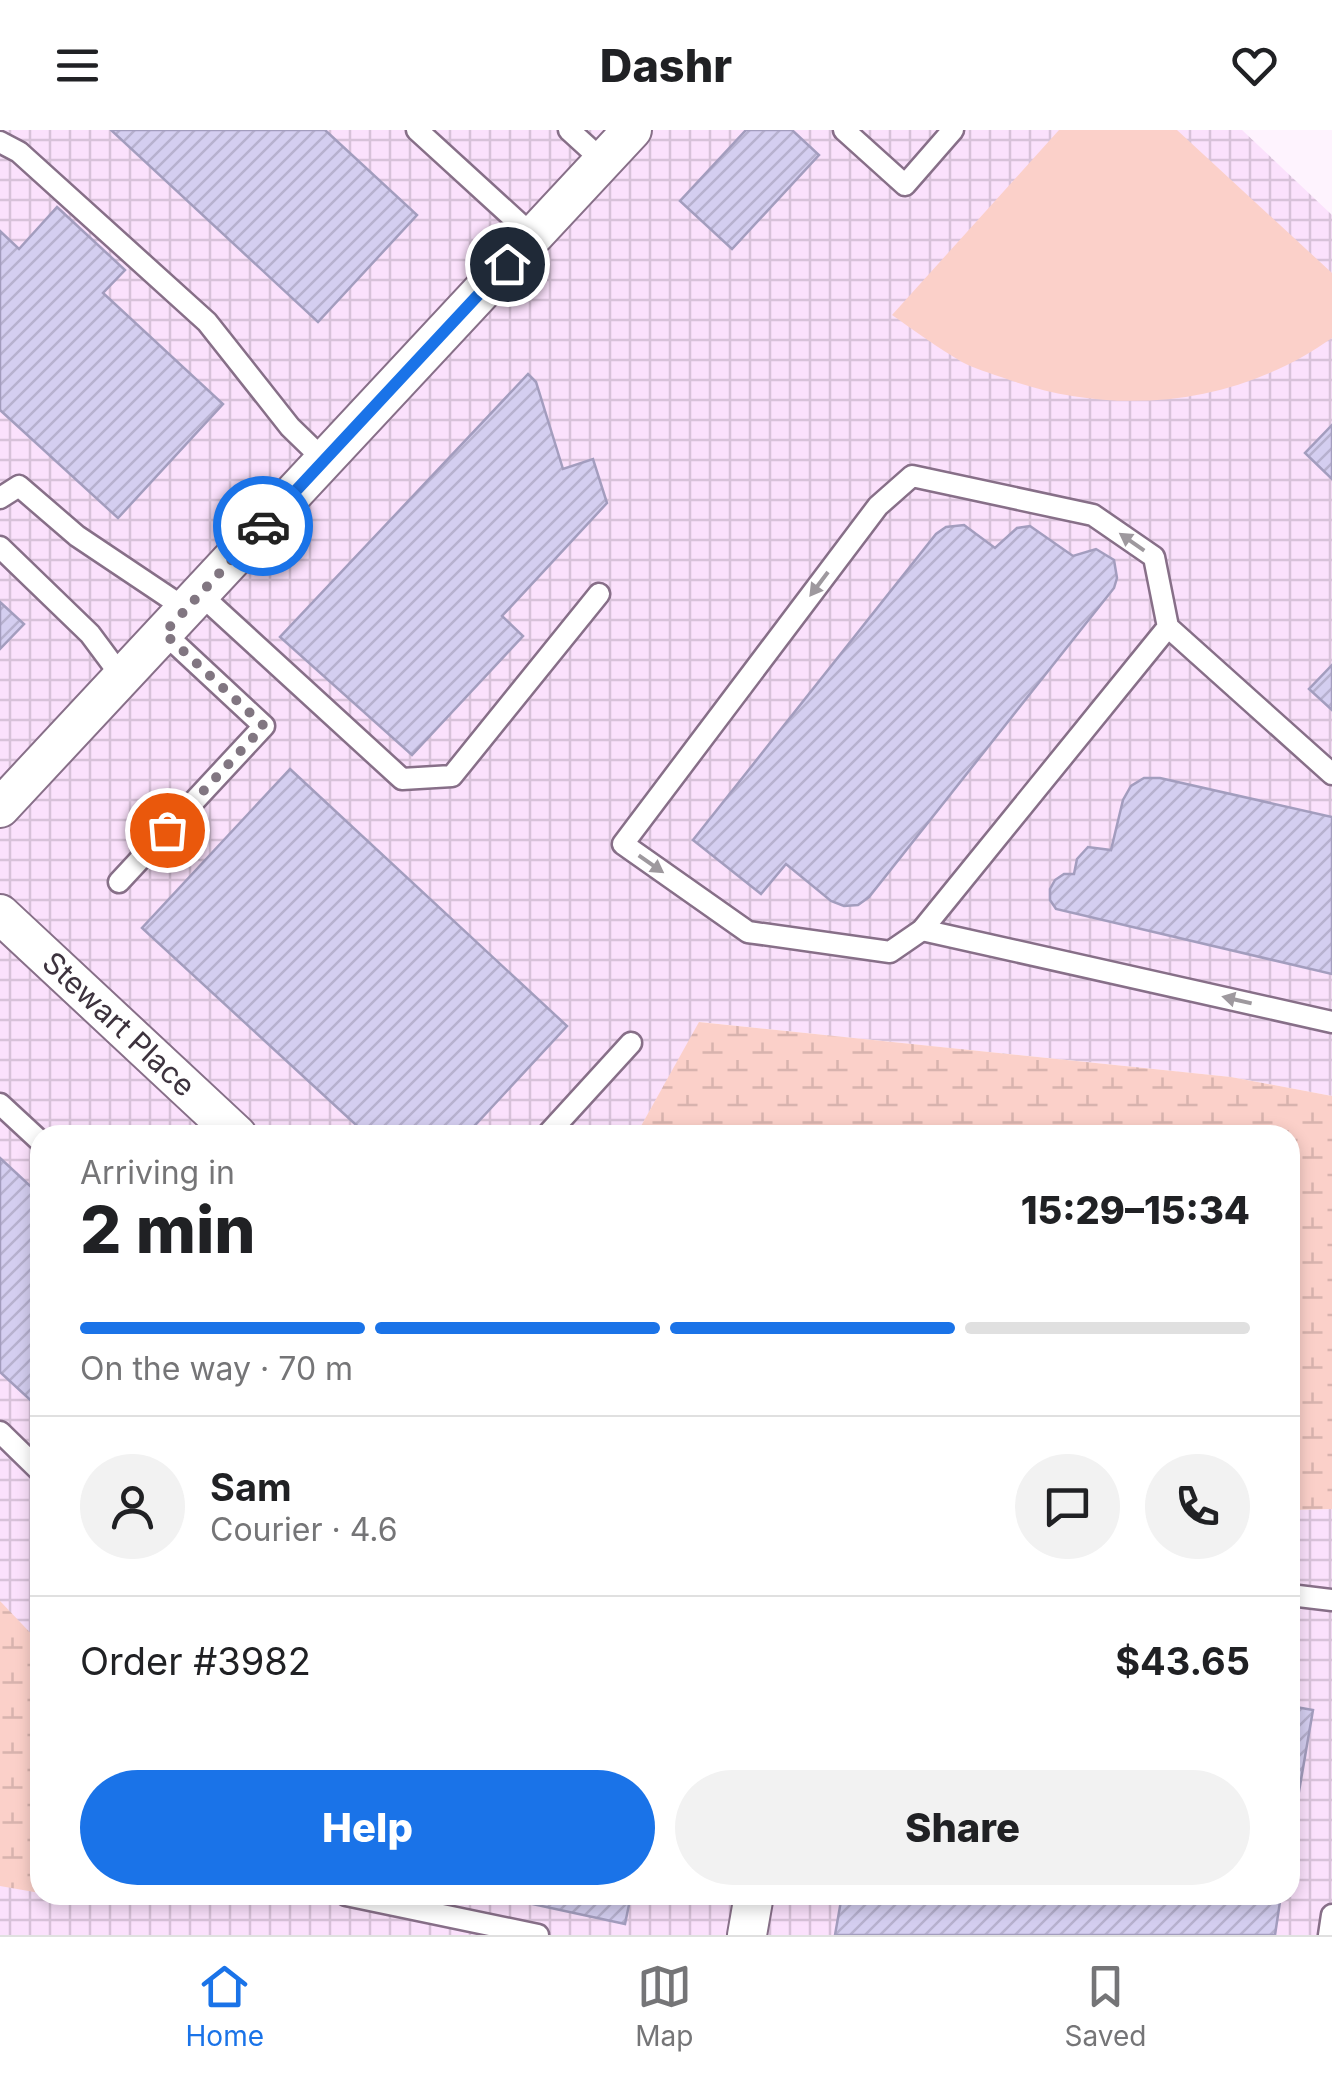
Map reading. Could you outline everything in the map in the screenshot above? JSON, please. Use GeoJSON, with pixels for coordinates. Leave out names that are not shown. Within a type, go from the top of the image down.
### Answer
{"type":"FeatureCollection","features":[{"type":"Feature","properties":{"kind":"street"},"geometry":{"type":"LineString","coordinates":[[0,808],[632,130]]}},
{"type":"Feature","properties":{"kind":"street","name":"Stewart Place"},"geometry":{"type":"LineString","coordinates":[[0,914],[227,1125]]}},
{"type":"Feature","properties":{"kind":"street"},"geometry":{"type":"LineString","coordinates":[[747,1935],[752,1905]]}},
{"type":"Feature","properties":{"kind":"lane"},"geometry":{"type":"LineString","coordinates":[[417,130],[534,236]]}},
{"type":"Feature","properties":{"kind":"lane"},"geometry":{"type":"LineString","coordinates":[[568,130],[603,161]]}},
{"type":"Feature","properties":{"kind":"lane"},"geometry":{"type":"LineString","coordinates":[[844,130],[905,185],[953,130]]}},
{"type":"Feature","properties":{"kind":"lane"},"geometry":{"type":"LineString","coordinates":[[0,142],[19,152],[208,322],[290,427],[324,460]]}},
{"type":"Feature","properties":{"kind":"lane"},"geometry":{"type":"LineString","coordinates":[[1168,627],[922,930],[890,952],[748,932],[623,844],[878,506],[912,476],[1093,515],[1154,557],[1168,627],[1332,774]]}},
{"type":"Feature","properties":{"kind":"lane"},"geometry":{"type":"LineString","coordinates":[[0,498],[20,486],[77,536],[402,779],[452,776],[599,594]]}},
{"type":"Feature","properties":{"kind":"lane"},"geometry":{"type":"LineString","coordinates":[[0,547],[90,634],[122,677]]}},
{"type":"Feature","properties":{"kind":"lane"},"geometry":{"type":"LineString","coordinates":[[119,882],[264,726],[183,612]]}},
{"type":"Feature","properties":{"kind":"lane"},"geometry":{"type":"LineString","coordinates":[[922,930],[1332,1022]]}},
{"type":"Feature","properties":{"kind":"lane"},"geometry":{"type":"LineString","coordinates":[[556,1125],[631,1043]]}},
{"type":"Feature","properties":{"kind":"lane"},"geometry":{"type":"LineString","coordinates":[[0,1104],[30,1132]]}},
{"type":"Feature","properties":{"kind":"lane"},"geometry":{"type":"LineString","coordinates":[[0,1432],[30,1461]]}},
{"type":"Feature","properties":{"kind":"lane"},"geometry":{"type":"LineString","coordinates":[[1300,1596],[1332,1600]]}},
{"type":"Feature","properties":{"kind":"lane"},"geometry":{"type":"LineString","coordinates":[[394,1905],[538,1935]]}},
{"type":"Feature","properties":{"kind":"lane"},"geometry":{"type":"LineString","coordinates":[[1328,1935],[1332,1915]]}},
{"type":"Feature","properties":{"kind":"shaded area"},"geometry":{"type":"Polygon","coordinates":[[[0,130],[1242,130],[1332,215],[1332,1096],[1231,1077],[700,1022],[642,1125],[30,1125],[30,1905],[1300,1905],[1300,1510],[1332,1509],[1332,1935],[0,1935],[0,130]]]}},
{"type":"Feature","properties":{"kind":"green space"},"geometry":{"type":"Polygon","coordinates":[[[1059,130],[1177,130],[1332,273],[1332,338],[1256,379],[1215,391],[1131,401],[1046,391],[983,371],[953,357],[892,315],[1059,130]]]}},
{"type":"Feature","properties":{"kind":"green space"},"geometry":{"type":"Polygon","coordinates":[[[699,1022],[1231,1077],[1332,1096],[1332,1509],[1300,1510],[1300,1125],[642,1125],[699,1022]]]}},
{"type":"Feature","properties":{"kind":"green space"},"geometry":{"type":"Polygon","coordinates":[[[0,1601],[30,1632],[30,1891],[0,1886],[0,1601]]]}},
{"type":"Feature","properties":{"kind":"building"},"geometry":{"type":"Polygon","coordinates":[[[111,130],[325,130],[417,215],[318,322],[111,130]]]}},
{"type":"Feature","properties":{"kind":"building"},"geometry":{"type":"Polygon","coordinates":[[[746,130],[792,130],[819,155],[732,249],[680,201],[746,130]]]}},
{"type":"Feature","properties":{"kind":"building"},"geometry":{"type":"Polygon","coordinates":[[[57,207],[125,270],[103,293],[223,404],[118,518],[0,410],[0,231],[19,249],[57,207]]]}},
{"type":"Feature","properties":{"kind":"building"},"geometry":{"type":"Polygon","coordinates":[[[528,374],[536,382],[563,469],[593,459],[607,503],[502,616],[523,636],[412,755],[280,637],[528,374]]]}},
{"type":"Feature","properties":{"kind":"building"},"geometry":{"type":"Polygon","coordinates":[[[1332,425],[1332,479],[1305,453],[1332,425]]]}},
{"type":"Feature","properties":{"kind":"building"},"geometry":{"type":"Polygon","coordinates":[[[964,525],[995,548],[1017,528],[1030,526],[1073,556],[1096,549],[1114,560],[1114,588],[869,897],[858,905],[844,906],[831,901],[786,864],[761,894],[693,840],[936,534],[946,527],[964,525]]]}},
{"type":"Feature","properties":{"kind":"building"},"geometry":{"type":"Polygon","coordinates":[[[0,602],[24,624],[0,649],[0,602]]]}},
{"type":"Feature","properties":{"kind":"building"},"geometry":{"type":"Polygon","coordinates":[[[1332,665],[1332,710],[1309,689],[1332,665]]]}},
{"type":"Feature","properties":{"kind":"building"},"geometry":{"type":"Polygon","coordinates":[[[290,769],[567,1026],[475,1125],[356,1125],[142,928],[290,769]]]}},
{"type":"Feature","properties":{"kind":"building"},"geometry":{"type":"Polygon","coordinates":[[[1144,778],[1160,778],[1332,817],[1332,974],[1056,909],[1050,900],[1055,880],[1064,874],[1074,874],[1077,859],[1088,847],[1111,850],[1123,800],[1131,786],[1144,778]]]}},
{"type":"Feature","properties":{"kind":"building"},"geometry":{"type":"Polygon","coordinates":[[[0,1158],[30,1186],[30,1400],[0,1372],[0,1158]]]}},
{"type":"Feature","properties":{"kind":"building"},"geometry":{"type":"Polygon","coordinates":[[[1300,1708],[1313,1710],[1300,1786],[1300,1708]]]}},
{"type":"Feature","properties":{"kind":"building"},"geometry":{"type":"Polygon","coordinates":[[[537,1905],[629,1905],[625,1924],[537,1905]]]}},
{"type":"Feature","properties":{"kind":"building"},"geometry":{"type":"Polygon","coordinates":[[[840,1905],[1280,1905],[1275,1935],[835,1935],[840,1905]]]}},
{"type":"Feature","properties":{"kind":"way so far"},"geometry":{"type":"LineString","coordinates":[[167,830],[264,726],[164,633],[263,526]]}},
{"type":"Feature","properties":{"kind":"route"},"geometry":{"type":"LineString","coordinates":[[263,526],[507,264]]}}]}
